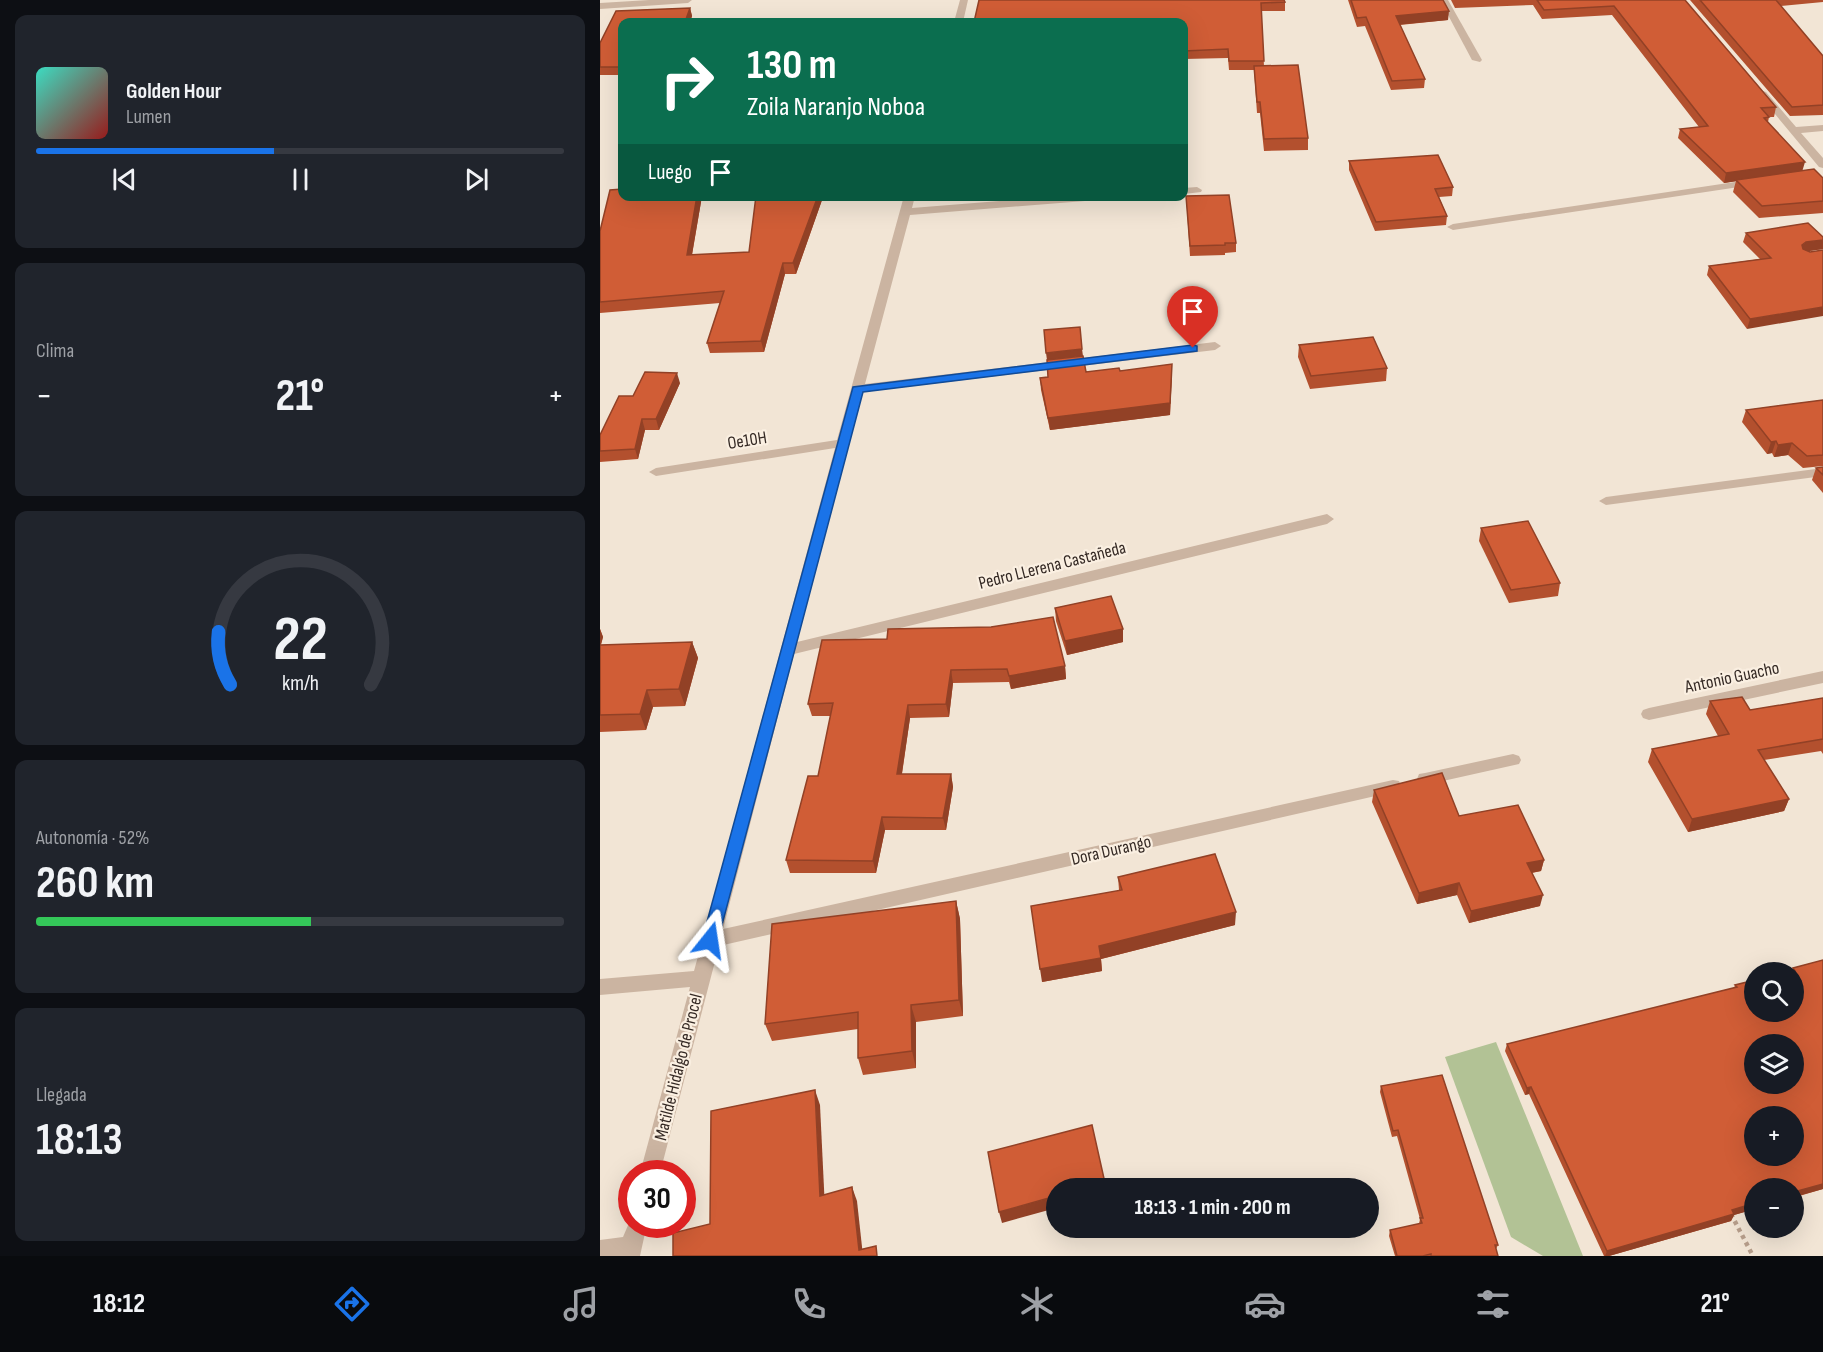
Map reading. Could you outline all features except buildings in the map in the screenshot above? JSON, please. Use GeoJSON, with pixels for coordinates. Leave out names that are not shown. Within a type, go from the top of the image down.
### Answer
{"type":"FeatureCollection","features":[{"type":"Feature","properties":{"kind":"street"},"geometry":{"type":"LineString","coordinates":[[600,6],[688,0]]}},
{"type":"Feature","properties":{"kind":"street"},"geometry":{"type":"LineString","coordinates":[[959,18],[964,0]]}},
{"type":"Feature","properties":{"kind":"street"},"geometry":{"type":"LineString","coordinates":[[1444,0],[1477,60]]}},
{"type":"Feature","properties":{"kind":"street"},"geometry":{"type":"LineString","coordinates":[[1757,87],[1823,165]]}},
{"type":"Feature","properties":{"kind":"street"},"geometry":{"type":"LineString","coordinates":[[1794,130],[1823,128]]}},
{"type":"Feature","properties":{"kind":"street"},"geometry":{"type":"LineString","coordinates":[[1452,228],[1770,180]]}},
{"type":"Feature","properties":{"kind":"street"},"geometry":{"type":"LineString","coordinates":[[1188,191],[1197,190]]}},
{"type":"Feature","properties":{"kind":"street","name":"Matilde Hidalgo de Procel"},"geometry":{"type":"LineString","coordinates":[[654,1160],[710,940],[909,201]]}},
{"type":"Feature","properties":{"kind":"street"},"geometry":{"type":"LineString","coordinates":[[906,212],[1046,201]]}},
{"type":"Feature","properties":{"kind":"street"},"geometry":{"type":"LineString","coordinates":[[858,389],[1215,346]]}},
{"type":"Feature","properties":{"kind":"street","name":"Oe10H"},"geometry":{"type":"LineString","coordinates":[[656,472],[843,443]]}},
{"type":"Feature","properties":{"kind":"street"},"geometry":{"type":"LineString","coordinates":[[1606,501],[1823,472]]}},
{"type":"Feature","properties":{"kind":"street","name":"Pedro LLerena Castañeda"},"geometry":{"type":"LineString","coordinates":[[787,650],[1327,519]]}},
{"type":"Feature","properties":{"kind":"street","name":"Antonio Guacho"},"geometry":{"type":"LineString","coordinates":[[1649,714],[1823,677]]}},
{"type":"Feature","properties":{"kind":"street","name":"Dora Durango"},"geometry":{"type":"LineString","coordinates":[[710,940],[1513,760]]}},
{"type":"Feature","properties":{"kind":"street"},"geometry":{"type":"LineString","coordinates":[[600,987],[700,978]]}},
{"type":"Feature","properties":{"kind":"street"},"geometry":{"type":"LineString","coordinates":[[600,1250],[631,1251]]}},
{"type":"Feature","properties":{"kind":"path"},"geometry":{"type":"LineString","coordinates":[[1726,1205],[1753,1256]]}},
{"type":"Feature","properties":{"kind":"green space"},"geometry":{"type":"Polygon","coordinates":[[[1496,1042],[1583,1256],[1543,1256],[1511,1237],[1445,1057],[1496,1042]]]}},
{"type":"Feature","properties":{"kind":"route"},"geometry":{"type":"LineString","coordinates":[[710,940],[858,389],[1193,348]]}}]}
